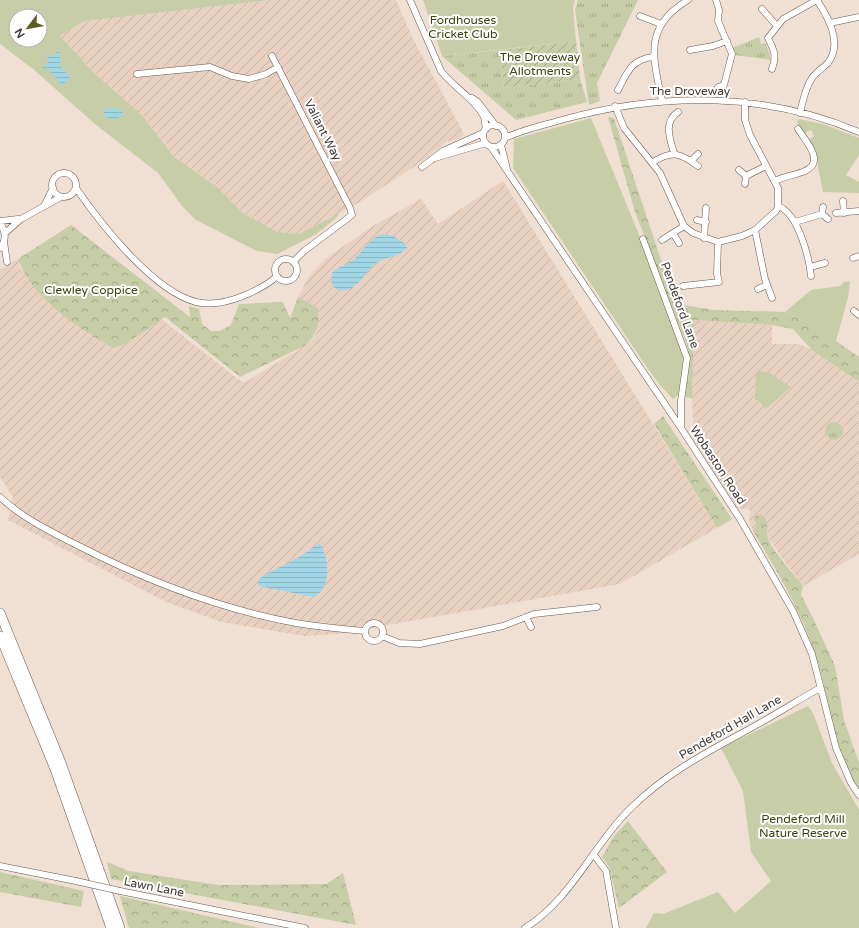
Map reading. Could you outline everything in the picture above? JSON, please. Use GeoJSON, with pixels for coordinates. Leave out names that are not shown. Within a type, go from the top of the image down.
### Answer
{"type":"FeatureCollection","features":[{"type":"Feature","properties":{"kind":"highway"},"geometry":{"type":"LineString","coordinates":[[0,613],[61,763],[120,928]]}},
{"type":"Feature","properties":{"kind":"highway"},"geometry":{"type":"LineString","coordinates":[[0,636],[55,769],[111,928]]}},
{"type":"Feature","properties":{"kind":"highway"},"geometry":{"type":"LineString","coordinates":[[0,647],[25,696]]}},
{"type":"Feature","properties":{"kind":"street"},"geometry":{"type":"LineString","coordinates":[[410,0],[434,58],[441,71],[454,86],[474,104],[484,117],[488,145]]}},
{"type":"Feature","properties":{"kind":"street"},"geometry":{"type":"LineString","coordinates":[[662,101],[653,57],[655,41],[665,17],[681,2],[688,0]]}},
{"type":"Feature","properties":{"kind":"street"},"geometry":{"type":"LineString","coordinates":[[716,0],[718,21],[732,58],[724,85],[718,87]]}},
{"type":"Feature","properties":{"kind":"street"},"geometry":{"type":"LineString","coordinates":[[772,69],[775,60],[775,52],[765,40],[776,25],[796,11],[817,0],[830,22],[834,49],[828,62],[812,78],[805,92],[800,113]]}},
{"type":"Feature","properties":{"kind":"street"},"geometry":{"type":"LineString","coordinates":[[762,9],[776,25]]}},
{"type":"Feature","properties":{"kind":"street"},"geometry":{"type":"LineString","coordinates":[[640,16],[661,24]]}},
{"type":"Feature","properties":{"kind":"street"},"geometry":{"type":"LineString","coordinates":[[830,22],[859,17]]}},
{"type":"Feature","properties":{"kind":"street"},"geometry":{"type":"LineString","coordinates":[[690,50],[727,42]]}},
{"type":"Feature","properties":{"kind":"street","name":"Valiant Way"},"geometry":{"type":"LineString","coordinates":[[272,56],[350,208],[352,215],[304,251],[293,262]]}},
{"type":"Feature","properties":{"kind":"street"},"geometry":{"type":"LineString","coordinates":[[618,90],[633,64],[643,58],[653,57]]}},
{"type":"Feature","properties":{"kind":"street"},"geometry":{"type":"LineString","coordinates":[[137,74],[206,66],[232,76],[249,78],[266,74],[278,68]]}},
{"type":"Feature","properties":{"kind":"street"},"geometry":{"type":"LineString","coordinates":[[432,159],[488,145],[501,145],[505,138],[503,131],[496,126],[478,102],[454,86]]}},
{"type":"Feature","properties":{"kind":"street","name":"The Droveway"},"geometry":{"type":"LineString","coordinates":[[505,138],[520,131],[615,106],[662,101],[711,100],[745,102],[800,113],[841,124],[859,132]]}},
{"type":"Feature","properties":{"kind":"street"},"geometry":{"type":"LineString","coordinates":[[615,106],[624,128],[653,162],[660,173],[684,226],[704,238],[718,242],[736,238],[755,230],[776,211],[778,206],[778,188],[750,135],[745,120],[745,102]]}},
{"type":"Feature","properties":{"kind":"street"},"geometry":{"type":"LineString","coordinates":[[673,113],[669,127],[674,153]]}},
{"type":"Feature","properties":{"kind":"street"},"geometry":{"type":"LineString","coordinates":[[422,167],[443,150],[496,126]]}},
{"type":"Feature","properties":{"kind":"street"},"geometry":{"type":"LineString","coordinates":[[775,181],[787,175],[806,171],[813,163],[814,155],[798,129]]}},
{"type":"Feature","properties":{"kind":"street","name":"The Droveway"},"geometry":{"type":"LineString","coordinates":[[503,131],[520,131]]}},
{"type":"Feature","properties":{"kind":"street"},"geometry":{"type":"LineString","coordinates":[[804,138],[811,133]]}},
{"type":"Feature","properties":{"kind":"street","name":"Wobaston Road"},"geometry":{"type":"LineString","coordinates":[[488,145],[681,428],[740,519],[793,611],[812,654],[836,748],[851,783],[859,795]]}},
{"type":"Feature","properties":{"kind":"street","name":"Wobaston Road"},"geometry":{"type":"LineString","coordinates":[[501,145],[508,173]]}},
{"type":"Feature","properties":{"kind":"street"},"geometry":{"type":"LineString","coordinates":[[653,162],[661,157],[674,153],[698,166]]}},
{"type":"Feature","properties":{"kind":"street"},"geometry":{"type":"LineString","coordinates":[[691,161],[698,154]]}},
{"type":"Feature","properties":{"kind":"street"},"geometry":{"type":"LineString","coordinates":[[746,176],[766,166]]}},
{"type":"Feature","properties":{"kind":"street"},"geometry":{"type":"LineString","coordinates":[[739,170],[746,176]]}},
{"type":"Feature","properties":{"kind":"street"},"geometry":{"type":"LineString","coordinates":[[44,206],[53,188],[55,177],[66,173],[75,179],[76,188],[88,205],[123,246],[148,272],[169,289],[188,299],[210,304],[231,300],[260,288],[277,276]]}},
{"type":"Feature","properties":{"kind":"street"},"geometry":{"type":"LineString","coordinates":[[745,184],[746,176]]}},
{"type":"Feature","properties":{"kind":"street"},"geometry":{"type":"LineString","coordinates":[[53,188],[61,197]]}},
{"type":"Feature","properties":{"kind":"street"},"geometry":{"type":"LineString","coordinates":[[72,195],[76,188]]}},
{"type":"Feature","properties":{"kind":"street"},"geometry":{"type":"LineString","coordinates":[[5,232],[21,219],[61,197],[72,195],[88,205]]}},
{"type":"Feature","properties":{"kind":"street"},"geometry":{"type":"LineString","coordinates":[[843,202],[844,213]]}},
{"type":"Feature","properties":{"kind":"street"},"geometry":{"type":"LineString","coordinates":[[778,206],[782,208],[795,222],[810,267],[811,276]]}},
{"type":"Feature","properties":{"kind":"street"},"geometry":{"type":"LineString","coordinates":[[822,214],[823,207]]}},
{"type":"Feature","properties":{"kind":"street"},"geometry":{"type":"LineString","coordinates":[[704,238],[706,208]]}},
{"type":"Feature","properties":{"kind":"street"},"geometry":{"type":"LineString","coordinates":[[836,213],[859,211]]}},
{"type":"Feature","properties":{"kind":"street"},"geometry":{"type":"LineString","coordinates":[[795,222],[822,214]]}},
{"type":"Feature","properties":{"kind":"street"},"geometry":{"type":"LineString","coordinates":[[822,214],[828,219]]}},
{"type":"Feature","properties":{"kind":"street"},"geometry":{"type":"LineString","coordinates":[[0,256],[8,264],[4,242],[5,232],[0,222],[21,219]]}},
{"type":"Feature","properties":{"kind":"street"},"geometry":{"type":"LineString","coordinates":[[697,220],[706,222]]}},
{"type":"Feature","properties":{"kind":"street"},"geometry":{"type":"LineString","coordinates":[[662,240],[684,226]]}},
{"type":"Feature","properties":{"kind":"street"},"geometry":{"type":"LineString","coordinates":[[755,230],[767,286],[772,298]]}},
{"type":"Feature","properties":{"kind":"street"},"geometry":{"type":"LineString","coordinates":[[673,233],[679,243]]}},
{"type":"Feature","properties":{"kind":"street","name":"Pendeford Lane"},"geometry":{"type":"LineString","coordinates":[[644,239],[687,358],[681,402],[681,428]]}},
{"type":"Feature","properties":{"kind":"street"},"geometry":{"type":"LineString","coordinates":[[0,248],[4,242]]}},
{"type":"Feature","properties":{"kind":"street"},"geometry":{"type":"LineString","coordinates":[[683,286],[721,285],[717,274],[718,242]]}},
{"type":"Feature","properties":{"kind":"street"},"geometry":{"type":"LineString","coordinates":[[852,258],[859,256]]}},
{"type":"Feature","properties":{"kind":"street"},"geometry":{"type":"LineString","coordinates":[[289,259],[293,262],[296,270],[293,278],[284,280],[277,276],[275,268],[280,260],[289,259]]}},
{"type":"Feature","properties":{"kind":"street"},"geometry":{"type":"LineString","coordinates":[[810,267],[825,262]]}},
{"type":"Feature","properties":{"kind":"street"},"geometry":{"type":"LineString","coordinates":[[758,289],[767,286]]}},
{"type":"Feature","properties":{"kind":"street"},"geometry":{"type":"LineString","coordinates":[[854,310],[859,316]]}},
{"type":"Feature","properties":{"kind":"street"},"geometry":{"type":"LineString","coordinates":[[0,497],[57,535],[90,552],[175,588],[264,616],[297,623],[365,631]]}},
{"type":"Feature","properties":{"kind":"street"},"geometry":{"type":"LineString","coordinates":[[382,636],[399,643],[420,644],[503,626],[547,611],[597,607]]}},
{"type":"Feature","properties":{"kind":"street"},"geometry":{"type":"LineString","coordinates":[[526,617],[531,626]]}},
{"type":"Feature","properties":{"kind":"street"},"geometry":{"type":"LineString","coordinates":[[365,631],[369,625],[376,624],[382,628],[382,636]]}},
{"type":"Feature","properties":{"kind":"street"},"geometry":{"type":"LineString","coordinates":[[365,631],[367,637],[372,640],[377,640],[382,636]]}},
{"type":"Feature","properties":{"kind":"street","name":"Pendeford Hall Lane"},"geometry":{"type":"LineString","coordinates":[[594,854],[616,823],[634,804],[668,776],[712,748],[759,724],[820,688]]}},
{"type":"Feature","properties":{"kind":"street"},"geometry":{"type":"LineString","coordinates":[[525,928],[540,918],[565,894],[594,854],[606,871],[616,928]]}},
{"type":"Feature","properties":{"kind":"street","name":"Lawn Lane"},"geometry":{"type":"LineString","coordinates":[[0,866],[305,928]]}},
{"type":"Feature","properties":{"kind":"shaded area"},"geometry":{"type":"Polygon","coordinates":[[[270,0],[396,0],[413,39],[464,134],[459,139],[446,142],[427,158],[360,202],[299,234],[277,232],[241,211],[218,188],[173,156],[142,115],[109,89],[60,36],[84,21],[142,13],[270,0]]]}},
{"type":"Feature","properties":{"kind":"shaded area"},"geometry":{"type":"Polygon","coordinates":[[[503,181],[717,528],[620,584],[337,634],[304,636],[222,622],[166,602],[8,520],[13,497],[0,477],[0,270],[18,259],[21,269],[127,343],[161,319],[243,382],[306,345],[315,336],[318,308],[298,297],[308,278],[325,259],[373,226],[421,199],[438,224],[503,181]]]}},
{"type":"Feature","properties":{"kind":"shaded area"},"geometry":{"type":"Polygon","coordinates":[[[694,320],[772,325],[772,344],[799,344],[815,351],[859,382],[859,554],[803,586],[768,538],[767,521],[763,516],[755,515],[753,517],[756,524],[753,531],[749,520],[751,513],[748,508],[741,509],[737,507],[694,441],[692,398],[694,320]]]}},
{"type":"Feature","properties":{"kind":"green space"},"geometry":{"type":"Polygon","coordinates":[[[0,0],[270,0],[84,21],[60,36],[95,74],[142,115],[173,156],[218,188],[242,212],[277,232],[299,234],[340,213],[334,220],[315,235],[277,254],[257,251],[196,220],[182,206],[158,173],[95,124],[33,69],[0,44],[0,0]]]}},
{"type":"Feature","properties":{"kind":"green space","name":"Fordhouses Cricket Club"},"geometry":{"type":"Polygon","coordinates":[[[423,0],[575,0],[573,8],[576,41],[442,56],[423,0]]]}},
{"type":"Feature","properties":{"kind":"green space"},"geometry":{"type":"Polygon","coordinates":[[[578,0],[638,0],[597,83],[600,101],[589,105],[575,10],[578,0]]]}},
{"type":"Feature","properties":{"kind":"green space"},"geometry":{"type":"Polygon","coordinates":[[[759,37],[761,44],[766,43],[771,60],[735,55],[732,48],[759,37]]]}},
{"type":"Feature","properties":{"kind":"green space","name":"The Droveway Allotments"},"geometry":{"type":"Polygon","coordinates":[[[576,41],[580,79],[504,88],[500,50],[576,41]]]}},
{"type":"Feature","properties":{"kind":"green space"},"geometry":{"type":"Polygon","coordinates":[[[500,50],[504,88],[580,79],[587,102],[516,120],[442,56],[500,50]]]}},
{"type":"Feature","properties":{"kind":"green space"},"geometry":{"type":"Polygon","coordinates":[[[608,117],[614,118],[677,304],[714,310],[785,312],[813,325],[859,357],[859,382],[812,350],[793,329],[772,325],[694,320],[692,398],[685,397],[689,370],[688,348],[635,212],[608,117]]]}},
{"type":"Feature","properties":{"kind":"green space"},"geometry":{"type":"Polygon","coordinates":[[[591,118],[640,237],[685,359],[678,395],[673,399],[648,369],[513,168],[514,139],[591,118]]]}},
{"type":"Feature","properties":{"kind":"green space"},"geometry":{"type":"Polygon","coordinates":[[[799,119],[826,125],[859,138],[859,155],[846,175],[859,182],[859,193],[823,192],[817,154],[809,140],[814,136],[811,130],[803,134],[797,122],[799,119]]]}},
{"type":"Feature","properties":{"kind":"green space","name":"Clewley Coppice"},"geometry":{"type":"Polygon","coordinates":[[[71,225],[190,317],[189,306],[199,309],[202,324],[211,331],[220,331],[231,325],[239,304],[283,302],[290,318],[298,297],[318,308],[319,319],[317,328],[313,337],[306,345],[240,377],[165,317],[127,343],[113,348],[85,331],[45,300],[34,288],[18,259],[71,225]]]}},
{"type":"Feature","properties":{"kind":"green space"},"geometry":{"type":"Polygon","coordinates":[[[850,281],[848,298],[836,341],[813,325],[785,312],[811,290],[840,286],[844,282],[850,281]]]}},
{"type":"Feature","properties":{"kind":"green space"},"geometry":{"type":"Polygon","coordinates":[[[756,371],[768,372],[791,387],[767,408],[764,407],[759,401],[755,400],[756,371]]]}},
{"type":"Feature","properties":{"kind":"green space"},"geometry":{"type":"Polygon","coordinates":[[[663,416],[732,519],[717,528],[654,424],[663,416]]]}},
{"type":"Feature","properties":{"kind":"green space"},"geometry":{"type":"Polygon","coordinates":[[[830,422],[838,422],[843,427],[841,438],[838,440],[830,440],[825,435],[825,427],[830,422]]]}},
{"type":"Feature","properties":{"kind":"green space"},"geometry":{"type":"Polygon","coordinates":[[[759,514],[767,521],[768,538],[770,543],[803,586],[801,595],[835,666],[844,720],[859,763],[859,791],[850,775],[837,740],[819,668],[808,634],[786,589],[753,531],[756,524],[753,517],[759,514]]]}},
{"type":"Feature","properties":{"kind":"green space","name":"Pendeford Mill Nature Reserve"},"geometry":{"type":"Polygon","coordinates":[[[808,706],[813,713],[832,763],[859,810],[859,928],[646,928],[654,913],[663,914],[718,892],[735,913],[771,881],[751,852],[743,791],[721,748],[808,706]]]}},
{"type":"Feature","properties":{"kind":"green space"},"geometry":{"type":"Polygon","coordinates":[[[628,821],[667,872],[619,908],[609,867],[602,857],[614,836],[628,821]]]}},
{"type":"Feature","properties":{"kind":"green space"},"geometry":{"type":"Polygon","coordinates":[[[107,862],[129,871],[218,885],[326,884],[343,873],[356,925],[111,879],[107,862]]]}},
{"type":"Feature","properties":{"kind":"green space"},"geometry":{"type":"Polygon","coordinates":[[[0,872],[84,891],[81,907],[0,892],[0,872]]]}},
{"type":"Feature","properties":{"kind":"green space"},"geometry":{"type":"Polygon","coordinates":[[[120,896],[259,928],[129,928],[120,896]]]}},
{"type":"Feature","properties":{"kind":"water"},"geometry":{"type":"Polygon","coordinates":[[[57,49],[59,49],[59,56],[61,59],[59,66],[61,66],[64,72],[68,73],[71,80],[66,81],[63,86],[48,69],[41,68],[49,63],[46,54],[51,56],[55,55],[57,49]]]}},
{"type":"Feature","properties":{"kind":"water"},"geometry":{"type":"Polygon","coordinates":[[[108,108],[120,109],[124,115],[114,119],[107,118],[104,116],[104,110],[108,108]]]}},
{"type":"Feature","properties":{"kind":"water"},"geometry":{"type":"Polygon","coordinates":[[[384,234],[393,236],[406,244],[407,248],[395,256],[376,263],[359,282],[349,289],[343,290],[335,288],[331,278],[332,273],[353,260],[374,238],[384,234]]]}},
{"type":"Feature","properties":{"kind":"water"},"geometry":{"type":"Polygon","coordinates":[[[320,543],[325,554],[327,573],[325,585],[314,597],[259,586],[258,581],[261,577],[299,557],[320,543]]]}}]}
